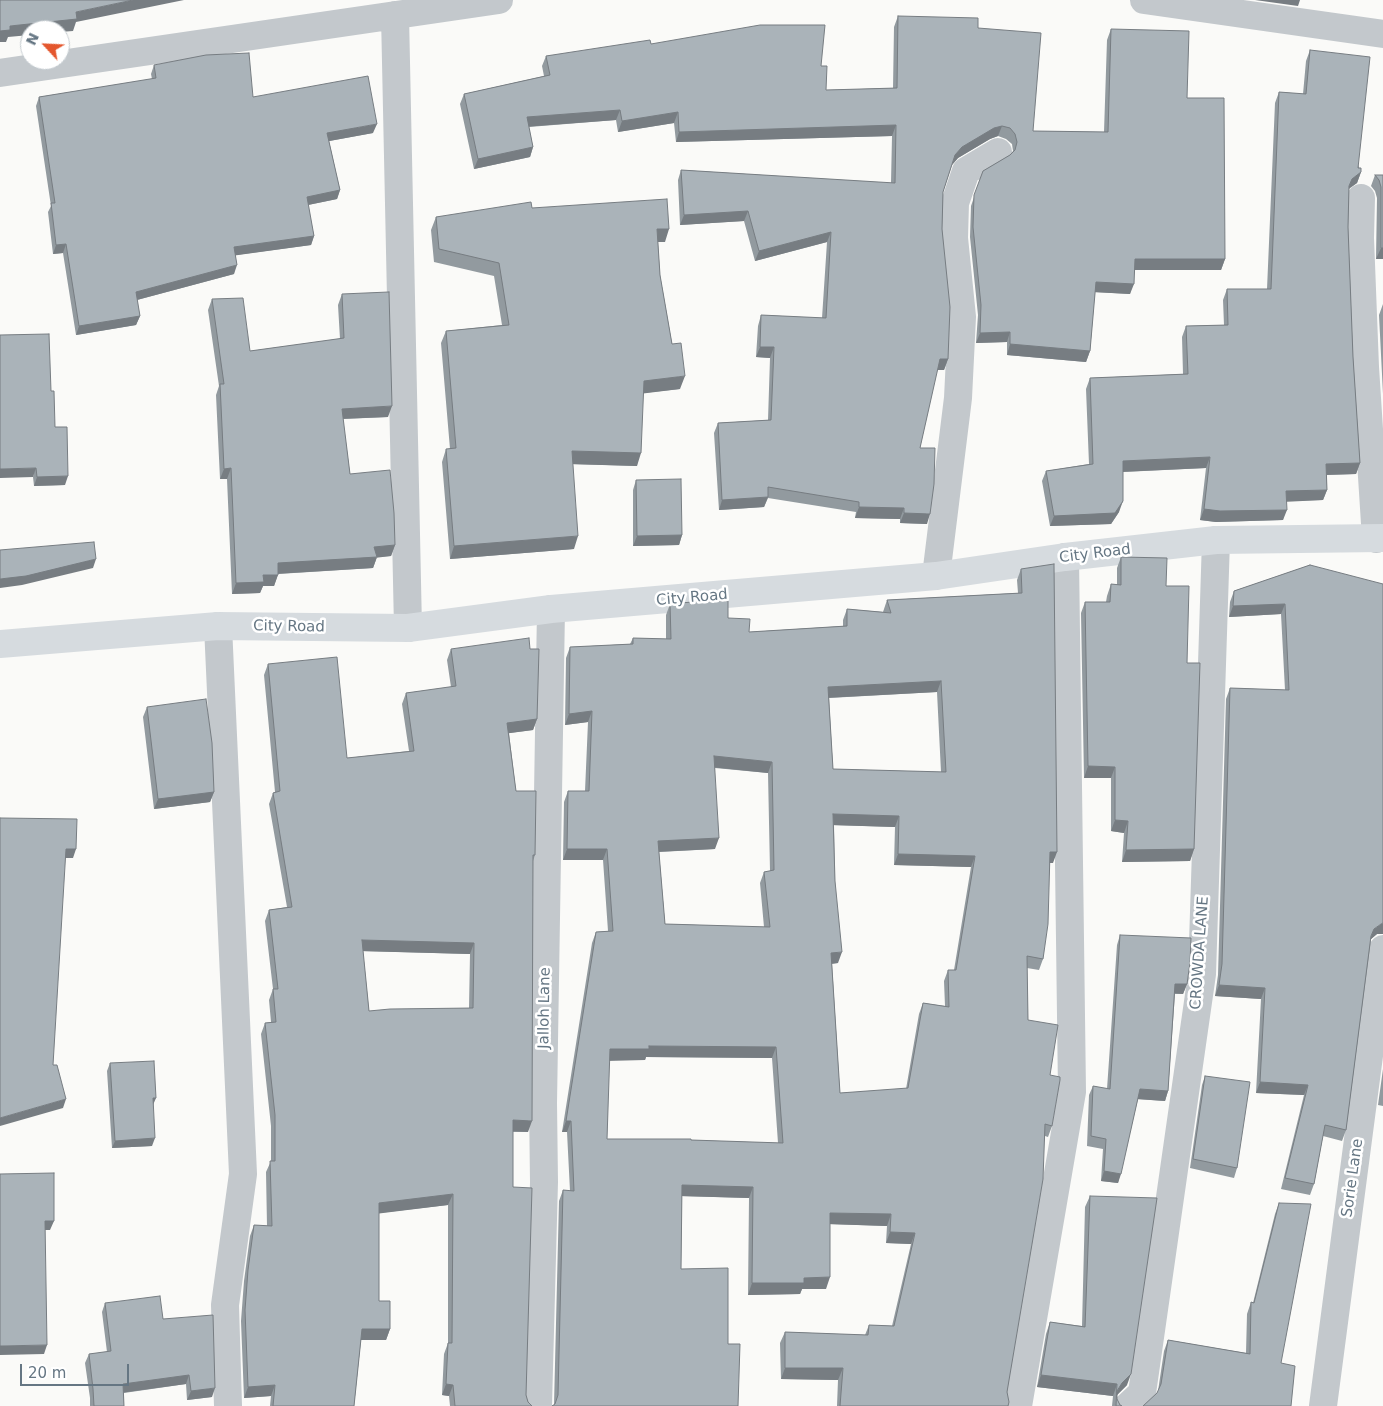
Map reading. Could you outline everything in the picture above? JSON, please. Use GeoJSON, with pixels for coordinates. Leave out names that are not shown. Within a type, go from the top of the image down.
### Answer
{"type":"FeatureCollection","features":[{"type":"Feature","properties":{"kind":"main road","name":"City Road"},"geometry":{"type":"LineString","coordinates":[[0,644],[218,626],[408,628],[551,609],[936,576],[1065,557],[1216,540],[1379,538]]}},
{"type":"Feature","properties":{"kind":"street"},"geometry":{"type":"LineString","coordinates":[[0,74],[499,0]]}},
{"type":"Feature","properties":{"kind":"street"},"geometry":{"type":"LineString","coordinates":[[1144,0],[1383,34]]}},
{"type":"Feature","properties":{"kind":"street"},"geometry":{"type":"LineString","coordinates":[[395,15],[408,628]]}},
{"type":"Feature","properties":{"kind":"street"},"geometry":{"type":"LineString","coordinates":[[936,576],[958,398],[962,317],[954,238],[955,203],[966,171],[998,152]]}},
{"type":"Feature","properties":{"kind":"street"},"geometry":{"type":"LineString","coordinates":[[1361,198],[1360,238],[1365,367],[1379,538]]}},
{"type":"Feature","properties":{"kind":"street","name":"CROWDA LANE"},"geometry":{"type":"LineString","coordinates":[[1135,1399],[1202,974],[1216,540]]}},
{"type":"Feature","properties":{"kind":"street"},"geometry":{"type":"LineString","coordinates":[[1018,1406],[1072,1092],[1065,557]]}},
{"type":"Feature","properties":{"kind":"street","name":"Jalloh Lane"},"geometry":{"type":"LineString","coordinates":[[538,1406],[544,1182],[543,1103],[551,609]]}},
{"type":"Feature","properties":{"kind":"street"},"geometry":{"type":"LineString","coordinates":[[218,626],[242,1174],[225,1305],[228,1406]]}},
{"type":"Feature","properties":{"kind":"street","name":"Sorie Lane"},"geometry":{"type":"LineString","coordinates":[[1323,1406],[1383,950]]}},
{"type":"Feature","properties":{"kind":"building"},"geometry":{"type":"Polygon","coordinates":[[[0,0],[133,0],[76,12],[77,19],[20,20],[20,25],[10,26],[10,30],[0,31],[0,0]]]}},
{"type":"Feature","properties":{"kind":"building"},"geometry":{"type":"Polygon","coordinates":[[[898,16],[978,18],[978,28],[1041,33],[1033,131],[1108,132],[1111,29],[1189,31],[1187,98],[1224,98],[1225,259],[1135,259],[1134,284],[1096,282],[1090,351],[1010,344],[1010,332],[980,333],[981,305],[973,227],[974,195],[983,171],[1010,155],[1015,150],[1017,142],[1015,134],[1010,128],[1002,126],[994,128],[962,147],[955,155],[943,192],[942,229],[950,307],[948,359],[940,359],[920,448],[935,448],[934,484],[930,514],[904,513],[904,508],[859,507],[859,502],[768,487],[768,497],[722,500],[718,423],[771,420],[774,347],[760,347],[761,315],[826,318],[831,232],[759,251],[748,211],[684,215],[681,170],[895,183],[896,125],[679,132],[678,112],[622,121],[620,110],[527,117],[533,147],[478,159],[464,94],[550,75],[546,56],[650,40],[651,44],[760,25],[825,25],[821,66],[827,66],[826,90],[897,88],[898,16]]]}},
{"type":"Feature","properties":{"kind":"building"},"geometry":{"type":"Polygon","coordinates":[[[1310,50],[1370,57],[1358,168],[1361,168],[1361,172],[1352,179],[1349,186],[1348,227],[1353,357],[1360,463],[1326,464],[1327,490],[1286,491],[1287,510],[1220,511],[1204,509],[1210,457],[1123,461],[1123,501],[1115,513],[1054,516],[1046,471],[1093,464],[1090,378],[1188,374],[1186,326],[1228,325],[1227,289],[1271,289],[1279,92],[1306,94],[1310,50]]]}},
{"type":"Feature","properties":{"kind":"building"},"geometry":{"type":"Polygon","coordinates":[[[249,53],[253,97],[368,76],[377,124],[327,133],[340,190],[307,197],[314,236],[234,247],[237,265],[136,292],[140,316],[79,326],[66,244],[56,245],[51,203],[55,203],[39,97],[156,78],[154,65],[206,55],[249,53]]]}},
{"type":"Feature","properties":{"kind":"building"},"geometry":{"type":"Polygon","coordinates":[[[1375,175],[1383,175],[1383,248],[1381,248],[1381,187],[1375,175]]]}},
{"type":"Feature","properties":{"kind":"building"},"geometry":{"type":"Polygon","coordinates":[[[667,199],[669,229],[657,229],[660,275],[672,344],[681,343],[685,376],[644,381],[641,453],[572,451],[578,536],[454,546],[446,449],[456,448],[446,331],[509,325],[499,263],[439,249],[436,217],[531,202],[532,208],[667,199]]]}},
{"type":"Feature","properties":{"kind":"building"},"geometry":{"type":"Polygon","coordinates":[[[389,292],[392,406],[342,409],[350,474],[390,470],[395,545],[374,547],[377,557],[278,563],[278,575],[263,575],[264,582],[236,583],[231,468],[224,469],[220,384],[224,384],[212,299],[243,298],[250,351],[344,338],[342,294],[389,292]]]}},
{"type":"Feature","properties":{"kind":"building"},"geometry":{"type":"Polygon","coordinates":[[[49,334],[51,391],[54,391],[55,427],[67,427],[68,476],[37,477],[36,468],[0,469],[0,335],[49,334]]]}},
{"type":"Feature","properties":{"kind":"building"},"geometry":{"type":"Polygon","coordinates":[[[681,479],[682,535],[637,536],[636,480],[681,479]]]}},
{"type":"Feature","properties":{"kind":"building"},"geometry":{"type":"Polygon","coordinates":[[[94,542],[96,559],[26,576],[0,579],[0,550],[94,542]]]}},
{"type":"Feature","properties":{"kind":"building"},"geometry":{"type":"Polygon","coordinates":[[[1121,557],[1167,558],[1166,586],[1189,586],[1187,663],[1200,663],[1194,849],[1126,850],[1128,821],[1115,820],[1115,767],[1088,766],[1085,602],[1110,602],[1111,584],[1121,585],[1121,557]]]}},
{"type":"Feature","properties":{"kind":"building"},"geometry":{"type":"Polygon","coordinates":[[[1054,564],[1057,852],[1050,852],[1048,924],[1043,959],[1027,956],[1028,1020],[1058,1025],[1050,1075],[1060,1077],[1060,1080],[1052,1126],[1045,1124],[1043,1179],[1007,1392],[1008,1406],[840,1406],[843,1368],[785,1368],[785,1332],[868,1335],[869,1325],[894,1326],[915,1233],[890,1232],[891,1214],[830,1213],[830,1277],[804,1278],[804,1283],[752,1283],[753,1187],[682,1185],[681,1269],[728,1268],[728,1344],[740,1344],[738,1406],[552,1406],[555,1404],[558,1395],[563,1190],[574,1191],[571,1121],[566,1121],[596,932],[613,931],[607,849],[567,849],[568,791],[589,791],[592,711],[569,714],[570,647],[633,644],[633,638],[671,639],[670,604],[703,601],[728,601],[728,618],[750,619],[749,632],[847,626],[847,609],[891,613],[887,600],[1022,593],[1021,569],[1054,564]],[[941,681],[828,687],[833,769],[946,772],[941,681]],[[714,756],[719,838],[658,841],[665,924],[770,927],[764,872],[774,870],[772,762],[714,756]],[[833,814],[835,881],[842,952],[831,953],[840,1093],[908,1088],[923,1003],[949,1007],[948,970],[956,970],[975,856],[898,854],[899,816],[833,814]],[[649,1046],[649,1049],[610,1049],[607,1139],[691,1139],[783,1143],[776,1047],[649,1046]]]}},
{"type":"Feature","properties":{"kind":"building"},"geometry":{"type":"Polygon","coordinates":[[[1310,565],[1383,584],[1383,923],[1374,929],[1371,936],[1346,1130],[1325,1125],[1314,1184],[1285,1178],[1308,1085],[1260,1082],[1265,988],[1219,985],[1222,964],[1230,688],[1289,690],[1285,604],[1233,606],[1234,591],[1310,565]]]}},
{"type":"Feature","properties":{"kind":"building"},"geometry":{"type":"Polygon","coordinates":[[[529,638],[530,649],[539,649],[537,719],[507,723],[516,791],[536,791],[535,855],[533,855],[532,1121],[513,1120],[513,1187],[532,1188],[526,1395],[528,1402],[532,1406],[455,1406],[453,1385],[446,1384],[448,1343],[452,1343],[453,1194],[379,1203],[379,1301],[390,1301],[390,1329],[362,1329],[354,1406],[273,1406],[275,1385],[248,1387],[245,1310],[254,1225],[272,1226],[270,1161],[275,1161],[275,1115],[265,1023],[276,1022],[273,989],[278,989],[269,910],[292,907],[273,793],[280,791],[268,664],[337,657],[347,758],[414,751],[406,693],[456,686],[451,649],[529,638]],[[362,940],[369,1011],[473,1008],[474,943],[362,940]]]}},
{"type":"Feature","properties":{"kind":"building"},"geometry":{"type":"Polygon","coordinates":[[[206,699],[212,743],[214,792],[158,799],[147,707],[206,699]]]}},
{"type":"Feature","properties":{"kind":"building"},"geometry":{"type":"Polygon","coordinates":[[[0,818],[77,819],[76,849],[66,849],[53,1065],[57,1065],[66,1099],[0,1118],[0,818]]]}},
{"type":"Feature","properties":{"kind":"building"},"geometry":{"type":"Polygon","coordinates":[[[1120,935],[1191,938],[1187,984],[1175,984],[1168,1091],[1140,1089],[1121,1174],[1104,1171],[1106,1139],[1091,1136],[1093,1086],[1110,1089],[1120,935]]]}},
{"type":"Feature","properties":{"kind":"building"},"geometry":{"type":"Polygon","coordinates":[[[154,1061],[156,1098],[153,1098],[155,1138],[115,1141],[110,1063],[154,1061]]]}},
{"type":"Feature","properties":{"kind":"building"},"geometry":{"type":"Polygon","coordinates":[[[1205,1076],[1250,1082],[1237,1168],[1193,1159],[1205,1076]]]}},
{"type":"Feature","properties":{"kind":"building"},"geometry":{"type":"Polygon","coordinates":[[[54,1173],[54,1221],[45,1221],[47,1345],[0,1346],[0,1174],[54,1173]]]}},
{"type":"Feature","properties":{"kind":"building"},"geometry":{"type":"Polygon","coordinates":[[[1090,1196],[1157,1198],[1131,1374],[1117,1391],[1117,1399],[1122,1406],[1116,1406],[1117,1384],[1041,1375],[1050,1322],[1085,1327],[1090,1196]]]}},
{"type":"Feature","properties":{"kind":"building"},"geometry":{"type":"Polygon","coordinates":[[[1279,1203],[1311,1204],[1281,1363],[1295,1366],[1291,1406],[1143,1406],[1157,1393],[1161,1384],[1168,1340],[1250,1354],[1251,1302],[1254,1303],[1279,1203]]]}},
{"type":"Feature","properties":{"kind":"building"},"geometry":{"type":"Polygon","coordinates":[[[160,1296],[163,1319],[213,1315],[215,1388],[191,1391],[189,1375],[123,1384],[124,1406],[94,1406],[89,1354],[111,1351],[105,1303],[160,1296]]]}}]}
